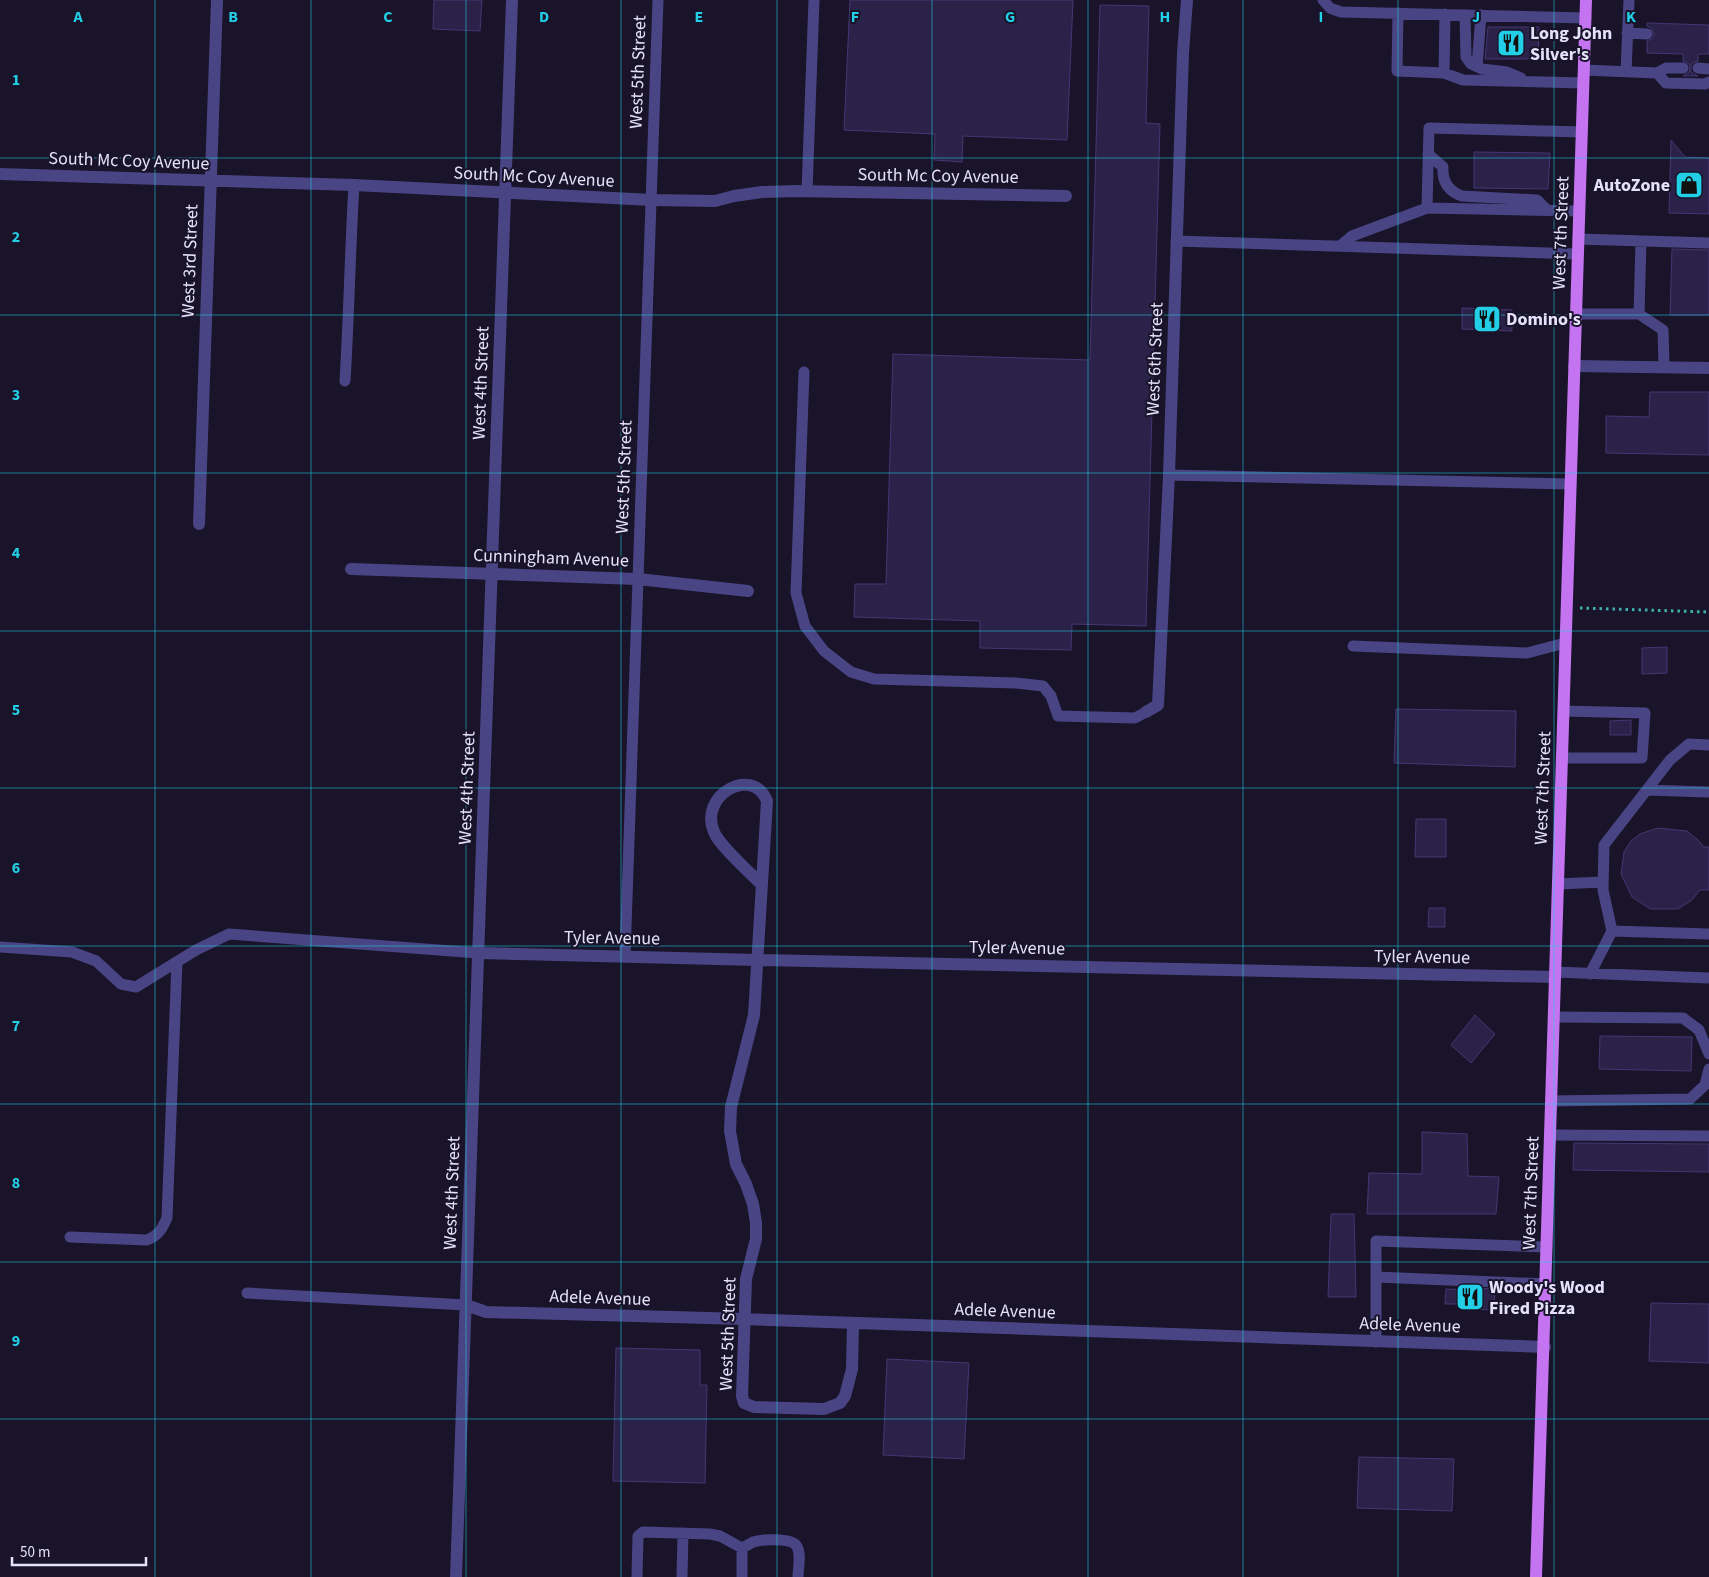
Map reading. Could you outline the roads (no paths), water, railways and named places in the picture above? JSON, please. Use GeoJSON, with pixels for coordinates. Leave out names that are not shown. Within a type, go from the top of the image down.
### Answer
{"type":"FeatureCollection","features":[{"type":"Feature","properties":{"kind":"main road","name":"West 7th Street"},"geometry":{"type":"LineString","coordinates":[[1536,1577],[1545,1347],[1586,0]]}},
{"type":"Feature","properties":{"kind":"street","name":"West 3rd Street"},"geometry":{"type":"LineString","coordinates":[[199,524],[216,0]]}},
{"type":"Feature","properties":{"kind":"street","name":"West 4th Street"},"geometry":{"type":"LineString","coordinates":[[456,1577],[512,0]]}},
{"type":"Feature","properties":{"kind":"street","name":"West 6th Street"},"geometry":{"type":"LineString","coordinates":[[1146,712],[1158,705],[1169,475],[1183,53],[1187,0]]}},
{"type":"Feature","properties":{"kind":"street","name":"South Mc Coy Avenue"},"geometry":{"type":"LineString","coordinates":[[0,174],[354,185],[652,200],[715,201],[762,192],[807,191],[1066,196]]}},
{"type":"Feature","properties":{"kind":"street"},"geometry":{"type":"LineString","coordinates":[[1574,366],[1709,368]]}},
{"type":"Feature","properties":{"kind":"street","name":"Cunningham Avenue"},"geometry":{"type":"LineString","coordinates":[[351,569],[638,579],[748,591]]}},
{"type":"Feature","properties":{"kind":"street","name":"West 5th Street"},"geometry":{"type":"LineString","coordinates":[[761,884],[714,834],[710,820],[713,805],[719,796],[730,787],[745,785],[757,787],[764,792],[767,801],[754,1015],[731,1107],[730,1131],[736,1164],[751,1197],[756,1223],[756,1239],[746,1278],[742,1396],[744,1403],[754,1407],[824,1409],[840,1403],[845,1396],[852,1369],[853,1323]]}},
{"type":"Feature","properties":{"kind":"street","name":"Tyler Avenue"},"geometry":{"type":"LineString","coordinates":[[478,953],[1555,975]]}},
{"type":"Feature","properties":{"kind":"street","name":"Adele Avenue"},"geometry":{"type":"LineString","coordinates":[[466,1305],[486,1312],[744,1319],[1545,1347]]}},
{"type":"Feature","properties":{"kind":"lane","name":"West 5th Street"},"geometry":{"type":"LineString","coordinates":[[625,956],[658,0]]}},
{"type":"Feature","properties":{"kind":"lane"},"geometry":{"type":"LineString","coordinates":[[807,191],[814,0]]}},
{"type":"Feature","properties":{"kind":"lane"},"geometry":{"type":"LineString","coordinates":[[1323,0],[1330,8],[1341,12],[1586,18]]}},
{"type":"Feature","properties":{"kind":"lane"},"geometry":{"type":"LineString","coordinates":[[1626,72],[1629,0]]}},
{"type":"Feature","properties":{"kind":"lane"},"geometry":{"type":"LineString","coordinates":[[1398,13],[1397,71],[1444,72],[1463,80],[1584,83]]}},
{"type":"Feature","properties":{"kind":"lane"},"geometry":{"type":"LineString","coordinates":[[1444,72],[1445,14]]}},
{"type":"Feature","properties":{"kind":"lane"},"geometry":{"type":"LineString","coordinates":[[1465,15],[1466,57],[1471,64],[1482,69],[1507,72],[1529,81]]}},
{"type":"Feature","properties":{"kind":"lane"},"geometry":{"type":"LineString","coordinates":[[1477,67],[1481,15]]}},
{"type":"Feature","properties":{"kind":"lane"},"geometry":{"type":"LineString","coordinates":[[1627,33],[1647,34]]}},
{"type":"Feature","properties":{"kind":"lane"},"geometry":{"type":"LineString","coordinates":[[1584,70],[1657,73],[1666,68],[1683,68]]}},
{"type":"Feature","properties":{"kind":"lane"},"geometry":{"type":"LineString","coordinates":[[1657,73],[1666,83],[1705,84],[1709,82]]}},
{"type":"Feature","properties":{"kind":"lane"},"geometry":{"type":"LineString","coordinates":[[1427,208],[1429,128],[1582,132]]}},
{"type":"Feature","properties":{"kind":"lane"},"geometry":{"type":"LineString","coordinates":[[1428,154],[1443,167],[1442,176],[1445,183],[1455,194],[1537,200],[1547,210]]}},
{"type":"Feature","properties":{"kind":"lane"},"geometry":{"type":"LineString","coordinates":[[345,381],[349,328],[350,243],[354,185]]}},
{"type":"Feature","properties":{"kind":"lane"},"geometry":{"type":"LineString","coordinates":[[1340,246],[1352,236],[1427,208],[1579,212]]}},
{"type":"Feature","properties":{"kind":"lane"},"geometry":{"type":"LineString","coordinates":[[1578,239],[1709,243]]}},
{"type":"Feature","properties":{"kind":"lane"},"geometry":{"type":"LineString","coordinates":[[1176,241],[1578,254]]}},
{"type":"Feature","properties":{"kind":"lane"},"geometry":{"type":"LineString","coordinates":[[1639,314],[1641,241]]}},
{"type":"Feature","properties":{"kind":"lane"},"geometry":{"type":"LineString","coordinates":[[1576,314],[1639,314],[1663,330],[1664,367]]}},
{"type":"Feature","properties":{"kind":"lane"},"geometry":{"type":"LineString","coordinates":[[804,372],[796,593],[805,626],[824,651],[851,672],[874,678],[1016,683],[1043,686],[1051,696],[1058,716],[1135,718],[1146,712]]}},
{"type":"Feature","properties":{"kind":"lane"},"geometry":{"type":"LineString","coordinates":[[1169,475],[1570,484]]}},
{"type":"Feature","properties":{"kind":"lane"},"geometry":{"type":"LineString","coordinates":[[1353,646],[1528,653],[1565,643]]}},
{"type":"Feature","properties":{"kind":"lane"},"geometry":{"type":"LineString","coordinates":[[1563,711],[1645,713],[1642,758]]}},
{"type":"Feature","properties":{"kind":"lane"},"geometry":{"type":"LineString","coordinates":[[1590,974],[1612,931],[1603,890],[1604,845],[1670,760],[1689,744],[1709,745]]}},
{"type":"Feature","properties":{"kind":"lane"},"geometry":{"type":"LineString","coordinates":[[1562,758],[1642,758],[1662,770]]}},
{"type":"Feature","properties":{"kind":"lane"},"geometry":{"type":"LineString","coordinates":[[1647,790],[1709,792]]}},
{"type":"Feature","properties":{"kind":"lane"},"geometry":{"type":"LineString","coordinates":[[1558,884],[1603,882]]}},
{"type":"Feature","properties":{"kind":"lane"},"geometry":{"type":"LineString","coordinates":[[1612,931],[1709,934]]}},
{"type":"Feature","properties":{"kind":"lane"},"geometry":{"type":"LineString","coordinates":[[0,948],[72,952],[96,961],[121,984],[136,987],[196,950],[228,934],[478,953]]}},
{"type":"Feature","properties":{"kind":"lane"},"geometry":{"type":"LineString","coordinates":[[70,1237],[148,1240],[157,1236],[167,1218],[177,962]]}},
{"type":"Feature","properties":{"kind":"lane"},"geometry":{"type":"LineString","coordinates":[[1555,975],[1590,974],[1709,978]]}},
{"type":"Feature","properties":{"kind":"lane"},"geometry":{"type":"LineString","coordinates":[[1554,1017],[1683,1018],[1699,1030],[1709,1054]]}},
{"type":"Feature","properties":{"kind":"lane"},"geometry":{"type":"LineString","coordinates":[[1551,1102],[1690,1099],[1705,1085],[1709,1069]]}},
{"type":"Feature","properties":{"kind":"lane"},"geometry":{"type":"LineString","coordinates":[[1550,1135],[1709,1136]]}},
{"type":"Feature","properties":{"kind":"lane"},"geometry":{"type":"LineString","coordinates":[[1376,1342],[1376,1241],[1547,1247]]}},
{"type":"Feature","properties":{"kind":"lane"},"geometry":{"type":"LineString","coordinates":[[1376,1277],[1546,1284]]}},
{"type":"Feature","properties":{"kind":"lane"},"geometry":{"type":"LineString","coordinates":[[247,1293],[466,1305]]}},
{"type":"Feature","properties":{"kind":"lane"},"geometry":{"type":"LineString","coordinates":[[637,1577],[638,1536],[643,1532],[710,1534],[720,1536],[742,1548]]}},
{"type":"Feature","properties":{"kind":"lane"},"geometry":{"type":"LineString","coordinates":[[682,1577],[683,1533]]}},
{"type":"Feature","properties":{"kind":"lane"},"geometry":{"type":"LineString","coordinates":[[742,1548],[754,1542],[764,1540],[790,1542],[796,1545],[799,1554],[798,1577]]}},
{"type":"Feature","properties":{"kind":"lane"},"geometry":{"type":"LineString","coordinates":[[742,1548],[742,1577]]}},
{"type":"Feature","properties":{"kind":"place","name":"Long John Silver's"},"geometry":{"type":"Point","coordinates":[1511,43]}},
{"type":"Feature","properties":{"kind":"place","name":"AutoZone"},"geometry":{"type":"Point","coordinates":[1689,185]}},
{"type":"Feature","properties":{"kind":"place","name":"Domino's"},"geometry":{"type":"Point","coordinates":[1487,319]}},
{"type":"Feature","properties":{"kind":"place","name":"Woody's Wood Fired Pizza"},"geometry":{"type":"Point","coordinates":[1470,1297]}}]}
